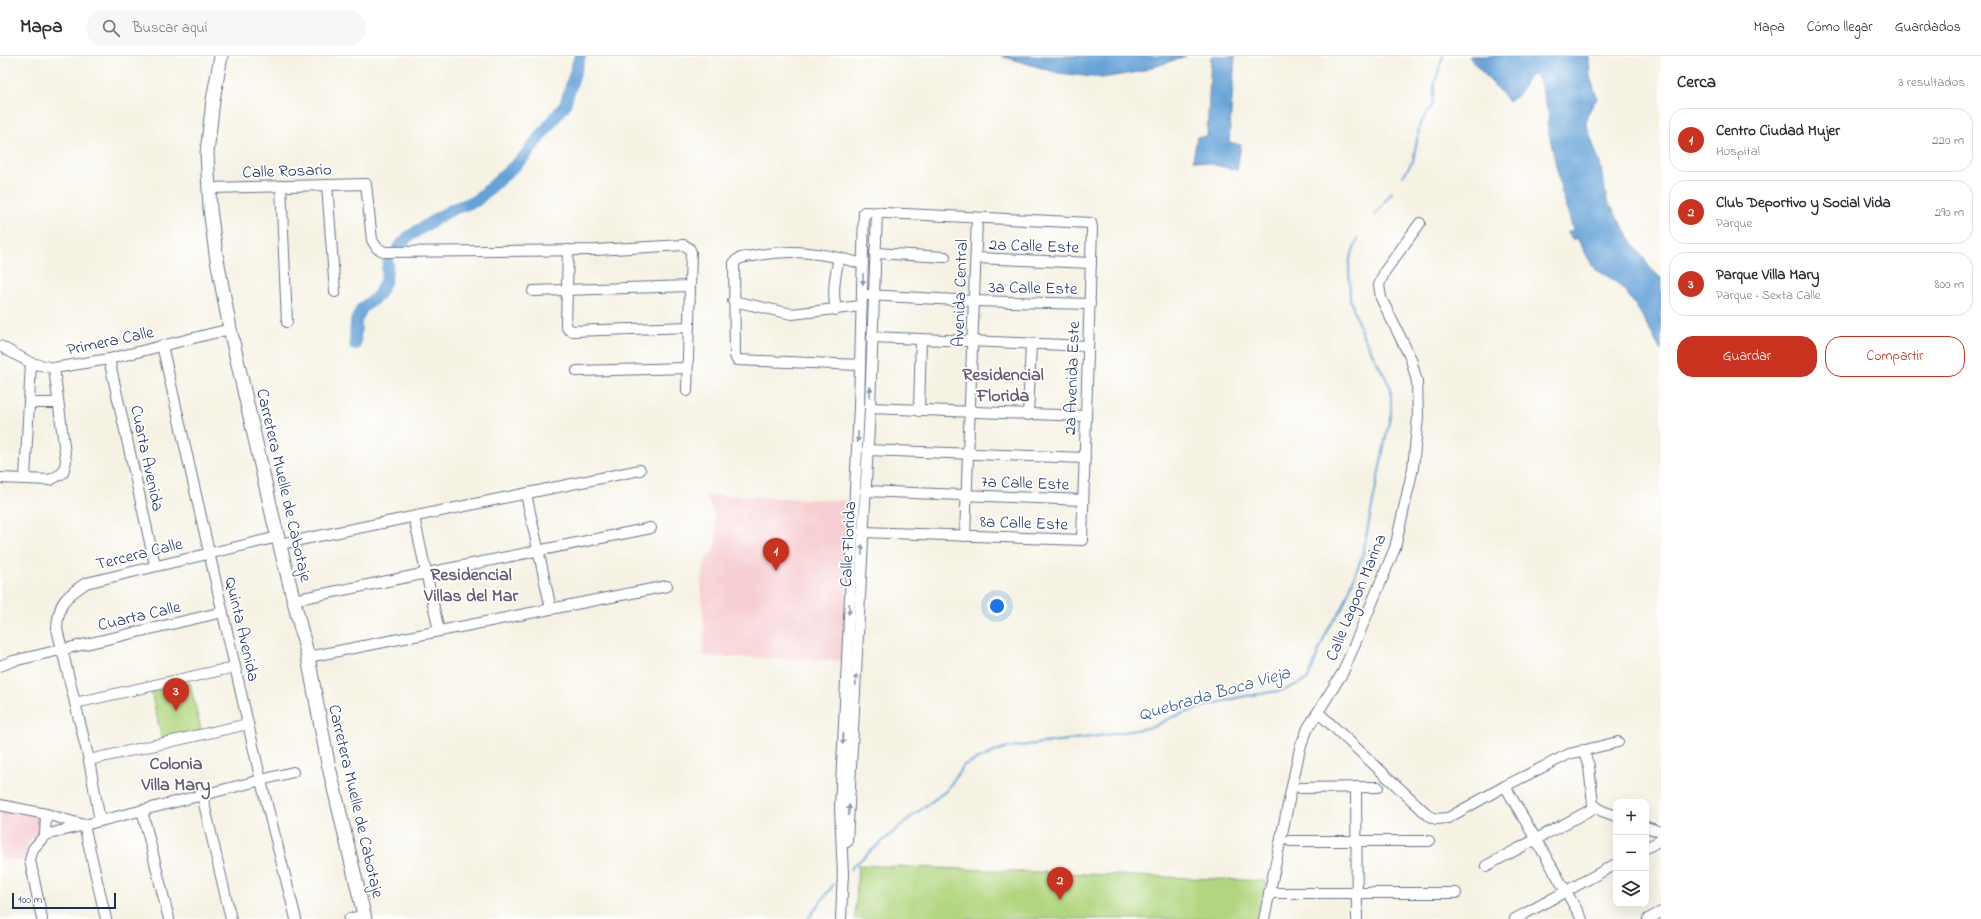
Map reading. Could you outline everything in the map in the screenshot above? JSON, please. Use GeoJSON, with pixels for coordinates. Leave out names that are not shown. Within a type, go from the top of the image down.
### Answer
{"type":"FeatureCollection","features":[{"type":"Feature","properties":{"kind":"main road","name":"Carretera Muelle de Cabotaje"},"geometry":{"type":"LineString","coordinates":[[221,56],[212,100],[208,145],[209,188],[216,254],[230,329],[293,600],[308,657],[328,763],[365,917]]}},
{"type":"Feature","properties":{"kind":"street","name":"Calle Rosario"},"geometry":{"type":"LineString","coordinates":[[209,188],[366,184],[372,240],[377,248],[385,252],[568,250]]}},
{"type":"Feature","properties":{"kind":"street"},"geometry":{"type":"LineString","coordinates":[[327,185],[335,292]]}},
{"type":"Feature","properties":{"kind":"street"},"geometry":{"type":"LineString","coordinates":[[281,186],[287,322]]}},
{"type":"Feature","properties":{"kind":"street","name":"Calle Florida"},"geometry":{"type":"LineString","coordinates":[[841,919],[843,876],[849,822],[870,408],[877,212],[864,212],[860,365],[840,808],[843,876]]}},
{"type":"Feature","properties":{"kind":"street"},"geometry":{"type":"LineString","coordinates":[[877,212],[977,218]]}},
{"type":"Feature","properties":{"kind":"street","name":"2a Avenida Este"},"geometry":{"type":"LineString","coordinates":[[977,218],[1091,223],[1090,304],[1082,540]]}},
{"type":"Feature","properties":{"kind":"street","name":"Avenida Central"},"geometry":{"type":"LineString","coordinates":[[965,536],[977,218]]}},
{"type":"Feature","properties":{"kind":"street","name":"Calle Lagoon Marina"},"geometry":{"type":"LineString","coordinates":[[1264,919],[1300,748],[1308,728],[1343,672],[1395,548],[1413,468],[1418,417],[1417,382],[1411,359],[1381,298],[1379,285],[1385,271],[1420,223]]}},
{"type":"Feature","properties":{"kind":"street"},"geometry":{"type":"LineString","coordinates":[[687,391],[687,368],[689,327],[691,252],[689,248],[684,245],[568,250],[566,325],[568,329],[573,331],[689,327]]}},
{"type":"Feature","properties":{"kind":"street"},"geometry":{"type":"LineString","coordinates":[[860,365],[737,360],[735,356],[733,301],[734,263],[736,259],[773,252],[805,251],[863,264]]}},
{"type":"Feature","properties":{"kind":"street"},"geometry":{"type":"LineString","coordinates":[[876,253],[945,257]]}},
{"type":"Feature","properties":{"kind":"street"},"geometry":{"type":"LineString","coordinates":[[836,310],[833,294],[834,280],[839,258]]}},
{"type":"Feature","properties":{"kind":"street","name":"2a Calle Este"},"geometry":{"type":"LineString","coordinates":[[976,258],[1091,263]]}},
{"type":"Feature","properties":{"kind":"street"},"geometry":{"type":"LineString","coordinates":[[533,291],[690,286]]}},
{"type":"Feature","properties":{"kind":"street","name":"3a Calle Este"},"geometry":{"type":"LineString","coordinates":[[862,294],[974,301],[1090,304]]}},
{"type":"Feature","properties":{"kind":"street"},"geometry":{"type":"LineString","coordinates":[[733,301],[792,314],[861,306]]}},
{"type":"Feature","properties":{"kind":"street","name":"Primera Calle"},"geometry":{"type":"LineString","coordinates":[[0,346],[31,363],[54,368],[110,359],[230,329]]}},
{"type":"Feature","properties":{"kind":"street"},"geometry":{"type":"LineString","coordinates":[[872,337],[1088,346]]}},
{"type":"Feature","properties":{"kind":"street"},"geometry":{"type":"LineString","coordinates":[[919,410],[921,339]]}},
{"type":"Feature","properties":{"kind":"street"},"geometry":{"type":"LineString","coordinates":[[1028,415],[1031,344]]}},
{"type":"Feature","properties":{"kind":"street","name":"Quinta Avenida"},"geometry":{"type":"LineString","coordinates":[[162,346],[261,781],[296,919]]}},
{"type":"Feature","properties":{"kind":"street","name":"Cuarta Avenida"},"geometry":{"type":"LineString","coordinates":[[110,359],[155,565]]}},
{"type":"Feature","properties":{"kind":"street"},"geometry":{"type":"LineString","coordinates":[[25,479],[31,363]]}},
{"type":"Feature","properties":{"kind":"street"},"geometry":{"type":"LineString","coordinates":[[0,478],[50,480],[63,473],[66,461],[54,368]]}},
{"type":"Feature","properties":{"kind":"street"},"geometry":{"type":"LineString","coordinates":[[577,370],[687,368]]}},
{"type":"Feature","properties":{"kind":"street"},"geometry":{"type":"LineString","coordinates":[[29,403],[58,403]]}},
{"type":"Feature","properties":{"kind":"street"},"geometry":{"type":"LineString","coordinates":[[870,408],[970,413],[1086,416]]}},
{"type":"Feature","properties":{"kind":"street"},"geometry":{"type":"LineString","coordinates":[[867,450],[1085,458]]}},
{"type":"Feature","properties":{"kind":"street","name":"Tercera Calle"},"geometry":{"type":"LineString","coordinates":[[100,821],[89,760],[57,629],[58,615],[68,595],[86,583],[209,552],[414,517],[640,470]]}},
{"type":"Feature","properties":{"kind":"street","name":"7a Calle Este"},"geometry":{"type":"LineString","coordinates":[[865,491],[1083,500]]}},
{"type":"Feature","properties":{"kind":"street"},"geometry":{"type":"LineString","coordinates":[[526,494],[551,609]]}},
{"type":"Feature","properties":{"kind":"street"},"geometry":{"type":"LineString","coordinates":[[414,517],[439,631]]}},
{"type":"Feature","properties":{"kind":"street"},"geometry":{"type":"LineString","coordinates":[[293,600],[652,528]]}},
{"type":"Feature","properties":{"kind":"street","name":"8a Calle Este"},"geometry":{"type":"LineString","coordinates":[[863,532],[1082,540]]}},
{"type":"Feature","properties":{"kind":"street"},"geometry":{"type":"LineString","coordinates":[[308,657],[667,586]]}},
{"type":"Feature","properties":{"kind":"street","name":"Cuarta Calle"},"geometry":{"type":"LineString","coordinates":[[0,666],[12,661],[222,612]]}},
{"type":"Feature","properties":{"kind":"street"},"geometry":{"type":"LineString","coordinates":[[75,703],[235,667]]}},
{"type":"Feature","properties":{"kind":"street"},"geometry":{"type":"LineString","coordinates":[[1317,714],[1322,716],[1432,818],[1440,820],[1448,818],[1505,786],[1569,754],[1618,742]]}},
{"type":"Feature","properties":{"kind":"street"},"geometry":{"type":"LineString","coordinates":[[89,760],[248,724]]}},
{"type":"Feature","properties":{"kind":"street"},"geometry":{"type":"LineString","coordinates":[[1583,750],[1589,766],[1591,796],[1596,807],[1613,815]]}},
{"type":"Feature","properties":{"kind":"street"},"geometry":{"type":"LineString","coordinates":[[45,834],[293,772]]}},
{"type":"Feature","properties":{"kind":"street"},"geometry":{"type":"LineString","coordinates":[[1505,786],[1582,919]]}},
{"type":"Feature","properties":{"kind":"street"},"geometry":{"type":"LineString","coordinates":[[1356,787],[1357,919]]}},
{"type":"Feature","properties":{"kind":"street"},"geometry":{"type":"LineString","coordinates":[[1300,788],[1378,787]]}},
{"type":"Feature","properties":{"kind":"street"},"geometry":{"type":"LineString","coordinates":[[202,795],[231,919]]}},
{"type":"Feature","properties":{"kind":"street"},"geometry":{"type":"LineString","coordinates":[[0,805],[46,814],[84,825]]}},
{"type":"Feature","properties":{"kind":"street"},"geometry":{"type":"LineString","coordinates":[[1486,866],[1596,807]]}},
{"type":"Feature","properties":{"kind":"street"},"geometry":{"type":"LineString","coordinates":[[142,810],[169,919]]}},
{"type":"Feature","properties":{"kind":"street"},"geometry":{"type":"LineString","coordinates":[[42,919],[30,860],[33,849],[45,834],[46,814]]}},
{"type":"Feature","properties":{"kind":"street"},"geometry":{"type":"LineString","coordinates":[[84,825],[106,919]]}},
{"type":"Feature","properties":{"kind":"street"},"geometry":{"type":"LineString","coordinates":[[1649,828],[1661,832]]}},
{"type":"Feature","properties":{"kind":"street"},"geometry":{"type":"LineString","coordinates":[[1649,846],[1661,840]]}},
{"type":"Feature","properties":{"kind":"street"},"geometry":{"type":"LineString","coordinates":[[1290,841],[1429,841]]}},
{"type":"Feature","properties":{"kind":"street"},"geometry":{"type":"LineString","coordinates":[[1515,919],[1613,866]]}},
{"type":"Feature","properties":{"kind":"street"},"geometry":{"type":"LineString","coordinates":[[1269,893],[1456,893]]}},
{"type":"Feature","properties":{"kind":"street"},"geometry":{"type":"LineString","coordinates":[[1648,919],[1661,912]]}},
{"type":"Feature","properties":{"kind":"street"},"geometry":{"type":"LineString","coordinates":[[349,919],[365,917]]}},
{"type":"Feature","properties":{"kind":"shaded area"},"geometry":{"type":"Polygon","coordinates":[[[707,495],[851,501],[844,661],[702,656],[704,631],[701,582],[706,560],[713,552],[717,539],[714,515],[707,495]]]}},
{"type":"Feature","properties":{"kind":"shaded area"},"geometry":{"type":"Polygon","coordinates":[[[0,809],[41,816],[40,830],[28,843],[24,862],[0,858],[0,809]]]}},
{"type":"Feature","properties":{"kind":"green space"},"geometry":{"type":"Polygon","coordinates":[[[190,683],[201,730],[162,739],[151,692],[190,683]]]}},
{"type":"Feature","properties":{"kind":"green space"},"geometry":{"type":"Polygon","coordinates":[[[858,865],[1267,881],[1260,919],[855,919],[858,865]]]}},
{"type":"Feature","properties":{"kind":"water"},"geometry":{"type":"Polygon","coordinates":[[[1001,56],[1186,56],[1139,72],[1102,78],[1058,73],[1001,56]]]}},
{"type":"Feature","properties":{"kind":"water"},"geometry":{"type":"Polygon","coordinates":[[[1211,56],[1235,56],[1229,142],[1241,145],[1237,170],[1193,160],[1197,137],[1207,137],[1211,56]]]}},
{"type":"Feature","properties":{"kind":"water"},"geometry":{"type":"Polygon","coordinates":[[[1589,56],[1590,76],[1597,98],[1587,115],[1586,123],[1600,164],[1607,200],[1634,245],[1651,269],[1661,278],[1661,351],[1642,315],[1626,293],[1607,276],[1595,270],[1577,238],[1572,240],[1568,232],[1573,230],[1562,193],[1547,124],[1549,115],[1539,80],[1535,75],[1528,77],[1521,90],[1509,102],[1469,57],[1589,56]]]}},
{"type":"Feature","properties":{"kind":"waterway"},"geometry":{"type":"LineString","coordinates":[[398,248],[408,237],[437,218],[453,209],[476,201],[523,158],[565,105],[580,56]]}},
{"type":"Feature","properties":{"kind":"waterway","name":"Quebrada Boca Vieja"},"geometry":{"type":"LineString","coordinates":[[1403,176],[1413,161],[1420,124],[1433,104],[1435,82],[1443,56]]}},
{"type":"Feature","properties":{"kind":"waterway","name":"Quebrada Boca Vieja"},"geometry":{"type":"LineString","coordinates":[[1375,215],[1392,192]]}},
{"type":"Feature","properties":{"kind":"waterway","name":"Quebrada Boca Vieja"},"geometry":{"type":"LineString","coordinates":[[850,869],[912,816],[946,791],[964,765],[1004,748],[1106,735],[1153,727],[1170,718],[1202,707],[1240,697],[1285,690],[1308,679],[1328,628],[1342,609],[1362,557],[1391,412],[1391,388],[1362,334],[1350,299],[1349,262],[1358,238]]}},
{"type":"Feature","properties":{"kind":"waterway"},"geometry":{"type":"LineString","coordinates":[[355,344],[356,321],[362,308],[378,296],[386,280],[388,263]]}},
{"type":"Feature","properties":{"kind":"waterway","name":"Quebrada Boca Vieja"},"geometry":{"type":"LineString","coordinates":[[808,919],[834,884]]}},
{"type":"Feature","properties":{"kind":"place","name":"Centro Ciudad Mujer"},"geometry":{"type":"Point","coordinates":[776,571]}},
{"type":"Feature","properties":{"kind":"place","name":"Parque Villa Mary"},"geometry":{"type":"Point","coordinates":[176,711]}},
{"type":"Feature","properties":{"kind":"place","name":"Club Deportivo y Social Vida"},"geometry":{"type":"Point","coordinates":[1060,900]}},
{"type":"Feature","properties":{"kind":"district","name":"Residencial Florida"},"geometry":{"type":"Point","coordinates":[1003,384]}},
{"type":"Feature","properties":{"kind":"district","name":"Residencial Villas del Mar"},"geometry":{"type":"Point","coordinates":[471,584]}},
{"type":"Feature","properties":{"kind":"district","name":"Colonia Villa Mary"},"geometry":{"type":"Point","coordinates":[176,773]}}]}
